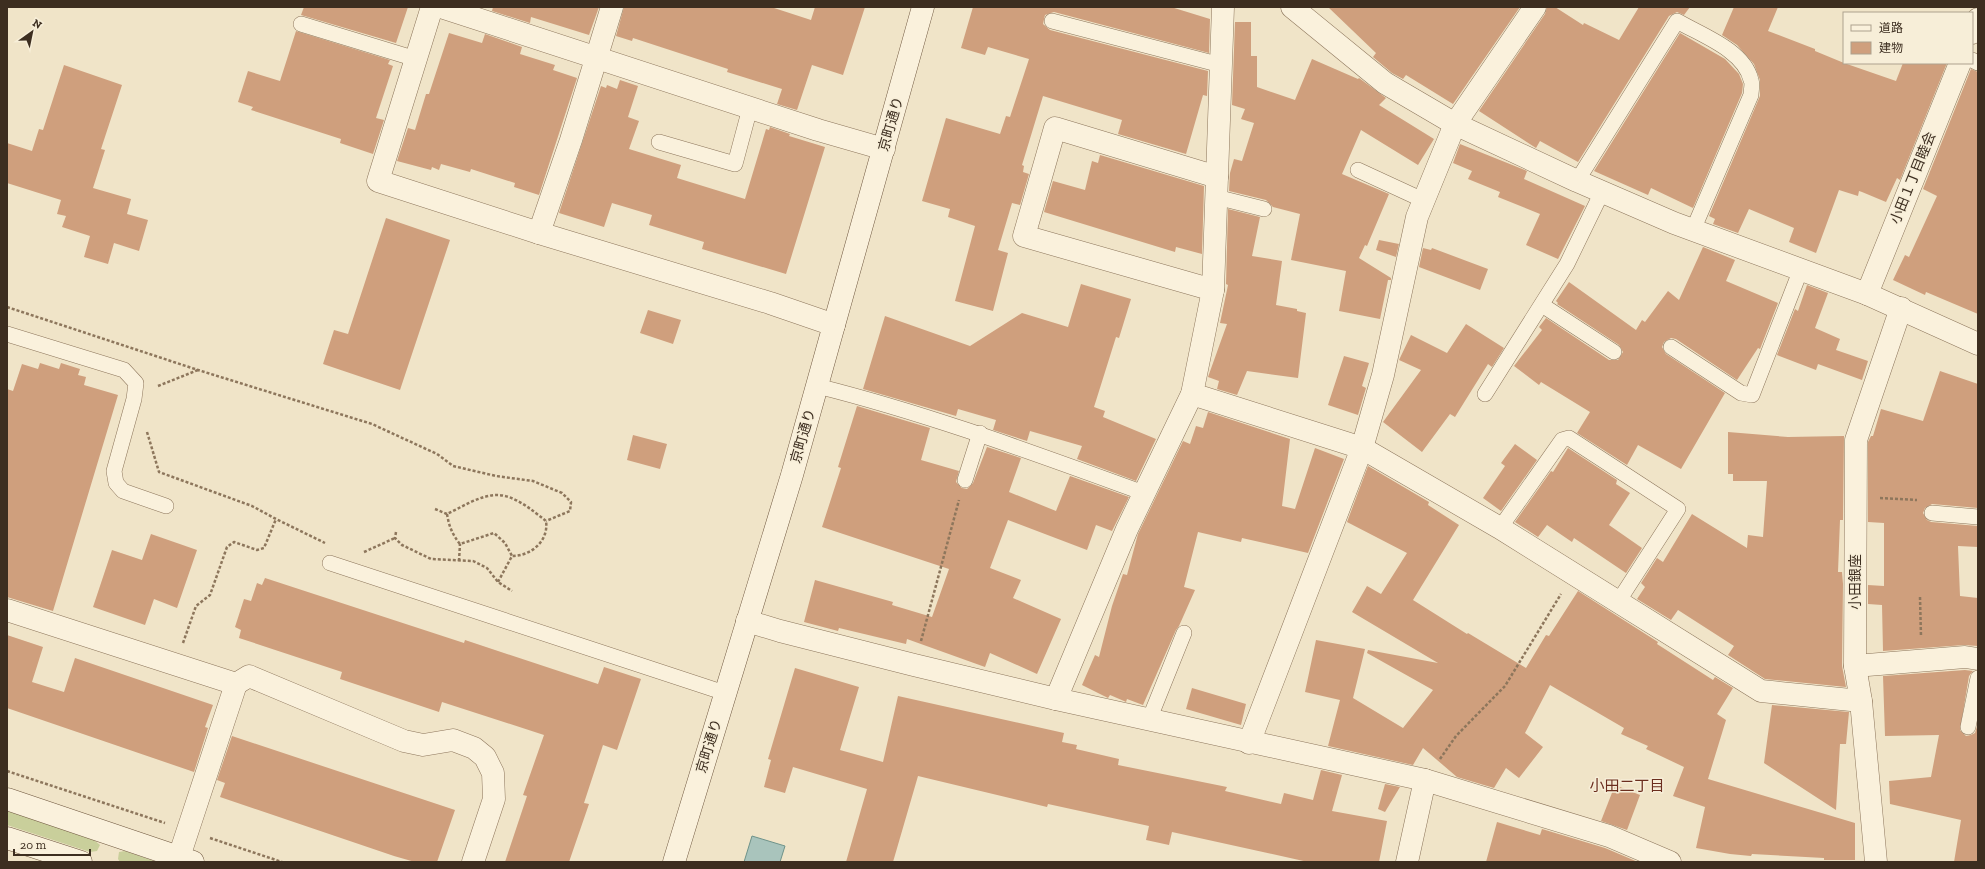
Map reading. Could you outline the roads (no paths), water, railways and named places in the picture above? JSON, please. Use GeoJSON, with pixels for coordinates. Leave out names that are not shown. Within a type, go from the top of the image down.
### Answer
{"type":"FeatureCollection","features":[{"type":"Feature","properties":{"kind":"street"},"geometry":{"type":"LineString","coordinates":[[432,7],[378,181],[539,233],[770,303],[834,325]]}},
{"type":"Feature","properties":{"kind":"street"},"geometry":{"type":"LineString","coordinates":[[441,7],[750,108],[884,149]]}},
{"type":"Feature","properties":{"kind":"street"},"geometry":{"type":"LineString","coordinates":[[539,233],[597,58],[612,7]]}},
{"type":"Feature","properties":{"kind":"street","name":"京町通り"},"geometry":{"type":"LineString","coordinates":[[674,862],[792,475],[923,7]]}},
{"type":"Feature","properties":{"kind":"street"},"geometry":{"type":"LineString","coordinates":[[1056,699],[1127,529],[1192,394],[1213,290],[1222,7]]}},
{"type":"Feature","properties":{"kind":"street"},"geometry":{"type":"LineString","coordinates":[[1292,7],[1385,82],[1455,124],[1602,192],[1693,230],[1868,294],[1978,344]]}},
{"type":"Feature","properties":{"kind":"street"},"geometry":{"type":"LineString","coordinates":[[1249,743],[1362,448],[1383,375],[1417,217],[1423,200],[1455,124],[1535,7]]}},
{"type":"Feature","properties":{"kind":"street"},"geometry":{"type":"LineString","coordinates":[[1973,31],[1978,19]]}},
{"type":"Feature","properties":{"kind":"street","name":"小田１丁目睦会"},"geometry":{"type":"LineString","coordinates":[[1868,294],[1960,64]]}},
{"type":"Feature","properties":{"kind":"street"},"geometry":{"type":"LineString","coordinates":[[1213,290],[1024,236],[1055,128],[1217,187]]}},
{"type":"Feature","properties":{"kind":"street","name":"小田銀座"},"geometry":{"type":"LineString","coordinates":[[1876,862],[1861,701],[1855,666],[1856,440],[1900,308]]}},
{"type":"Feature","properties":{"kind":"street"},"geometry":{"type":"LineString","coordinates":[[1192,394],[1362,448],[1500,528],[1761,691],[1861,701]]}},
{"type":"Feature","properties":{"kind":"street"},"geometry":{"type":"LineString","coordinates":[[7,610],[236,684]]}},
{"type":"Feature","properties":{"kind":"street"},"geometry":{"type":"LineString","coordinates":[[747,621],[914,666],[1249,743],[1425,780],[1609,836],[1670,862]]}},
{"type":"Feature","properties":{"kind":"street"},"geometry":{"type":"LineString","coordinates":[[1855,666],[1965,657],[1978,659]]}},
{"type":"Feature","properties":{"kind":"street"},"geometry":{"type":"LineString","coordinates":[[7,799],[186,860],[188,831],[236,684],[249,676],[404,741],[423,745],[453,740],[474,748],[484,757],[494,773],[494,799],[473,862]]}},
{"type":"Feature","properties":{"kind":"street"},"geometry":{"type":"LineString","coordinates":[[1408,862],[1425,780]]}},
{"type":"Feature","properties":{"kind":"street"},"geometry":{"type":"LineString","coordinates":[[7,838],[81,862]]}},
{"type":"Feature","properties":{"kind":"lane"},"geometry":{"type":"LineString","coordinates":[[1052,20],[1221,65]]}},
{"type":"Feature","properties":{"kind":"lane"},"geometry":{"type":"LineString","coordinates":[[1577,181],[1677,21],[1734,53],[1746,66],[1752,81],[1751,95],[1693,230]]}},
{"type":"Feature","properties":{"kind":"lane"},"geometry":{"type":"LineString","coordinates":[[301,24],[416,59]]}},
{"type":"Feature","properties":{"kind":"lane"},"geometry":{"type":"LineString","coordinates":[[659,142],[735,164],[750,108]]}},
{"type":"Feature","properties":{"kind":"lane"},"geometry":{"type":"LineString","coordinates":[[1358,170],[1423,200]]}},
{"type":"Feature","properties":{"kind":"lane"},"geometry":{"type":"LineString","coordinates":[[1217,187],[1264,209]]}},
{"type":"Feature","properties":{"kind":"lane"},"geometry":{"type":"LineString","coordinates":[[1485,394],[1567,264],[1602,192]]}},
{"type":"Feature","properties":{"kind":"lane"},"geometry":{"type":"LineString","coordinates":[[1671,347],[1741,393],[1752,395],[1801,269]]}},
{"type":"Feature","properties":{"kind":"lane"},"geometry":{"type":"LineString","coordinates":[[1542,305],[1614,352]]}},
{"type":"Feature","properties":{"kind":"lane"},"geometry":{"type":"LineString","coordinates":[[7,334],[124,370],[136,383],[134,399],[114,471],[116,483],[123,491],[166,506]]}},
{"type":"Feature","properties":{"kind":"lane"},"geometry":{"type":"LineString","coordinates":[[817,386],[853,395],[980,433],[1144,493]]}},
{"type":"Feature","properties":{"kind":"lane"},"geometry":{"type":"LineString","coordinates":[[965,480],[980,433]]}},
{"type":"Feature","properties":{"kind":"lane"},"geometry":{"type":"LineString","coordinates":[[1500,528],[1562,440],[1569,438],[1678,508],[1618,602]]}},
{"type":"Feature","properties":{"kind":"lane"},"geometry":{"type":"LineString","coordinates":[[1932,513],[1978,517]]}},
{"type":"Feature","properties":{"kind":"lane"},"geometry":{"type":"LineString","coordinates":[[330,563],[725,693]]}},
{"type":"Feature","properties":{"kind":"lane"},"geometry":{"type":"LineString","coordinates":[[1149,720],[1184,633]]}},
{"type":"Feature","properties":{"kind":"lane"},"geometry":{"type":"LineString","coordinates":[[1968,727],[1978,678]]}},
{"type":"Feature","properties":{"kind":"water"},"geometry":{"type":"Polygon","coordinates":[[[752,836],[785,846],[780,862],[744,862],[752,836]]]}},
{"type":"Feature","properties":{"kind":"district","name":"小田二丁目"},"geometry":{"type":"Point","coordinates":[1627,786]}}]}
